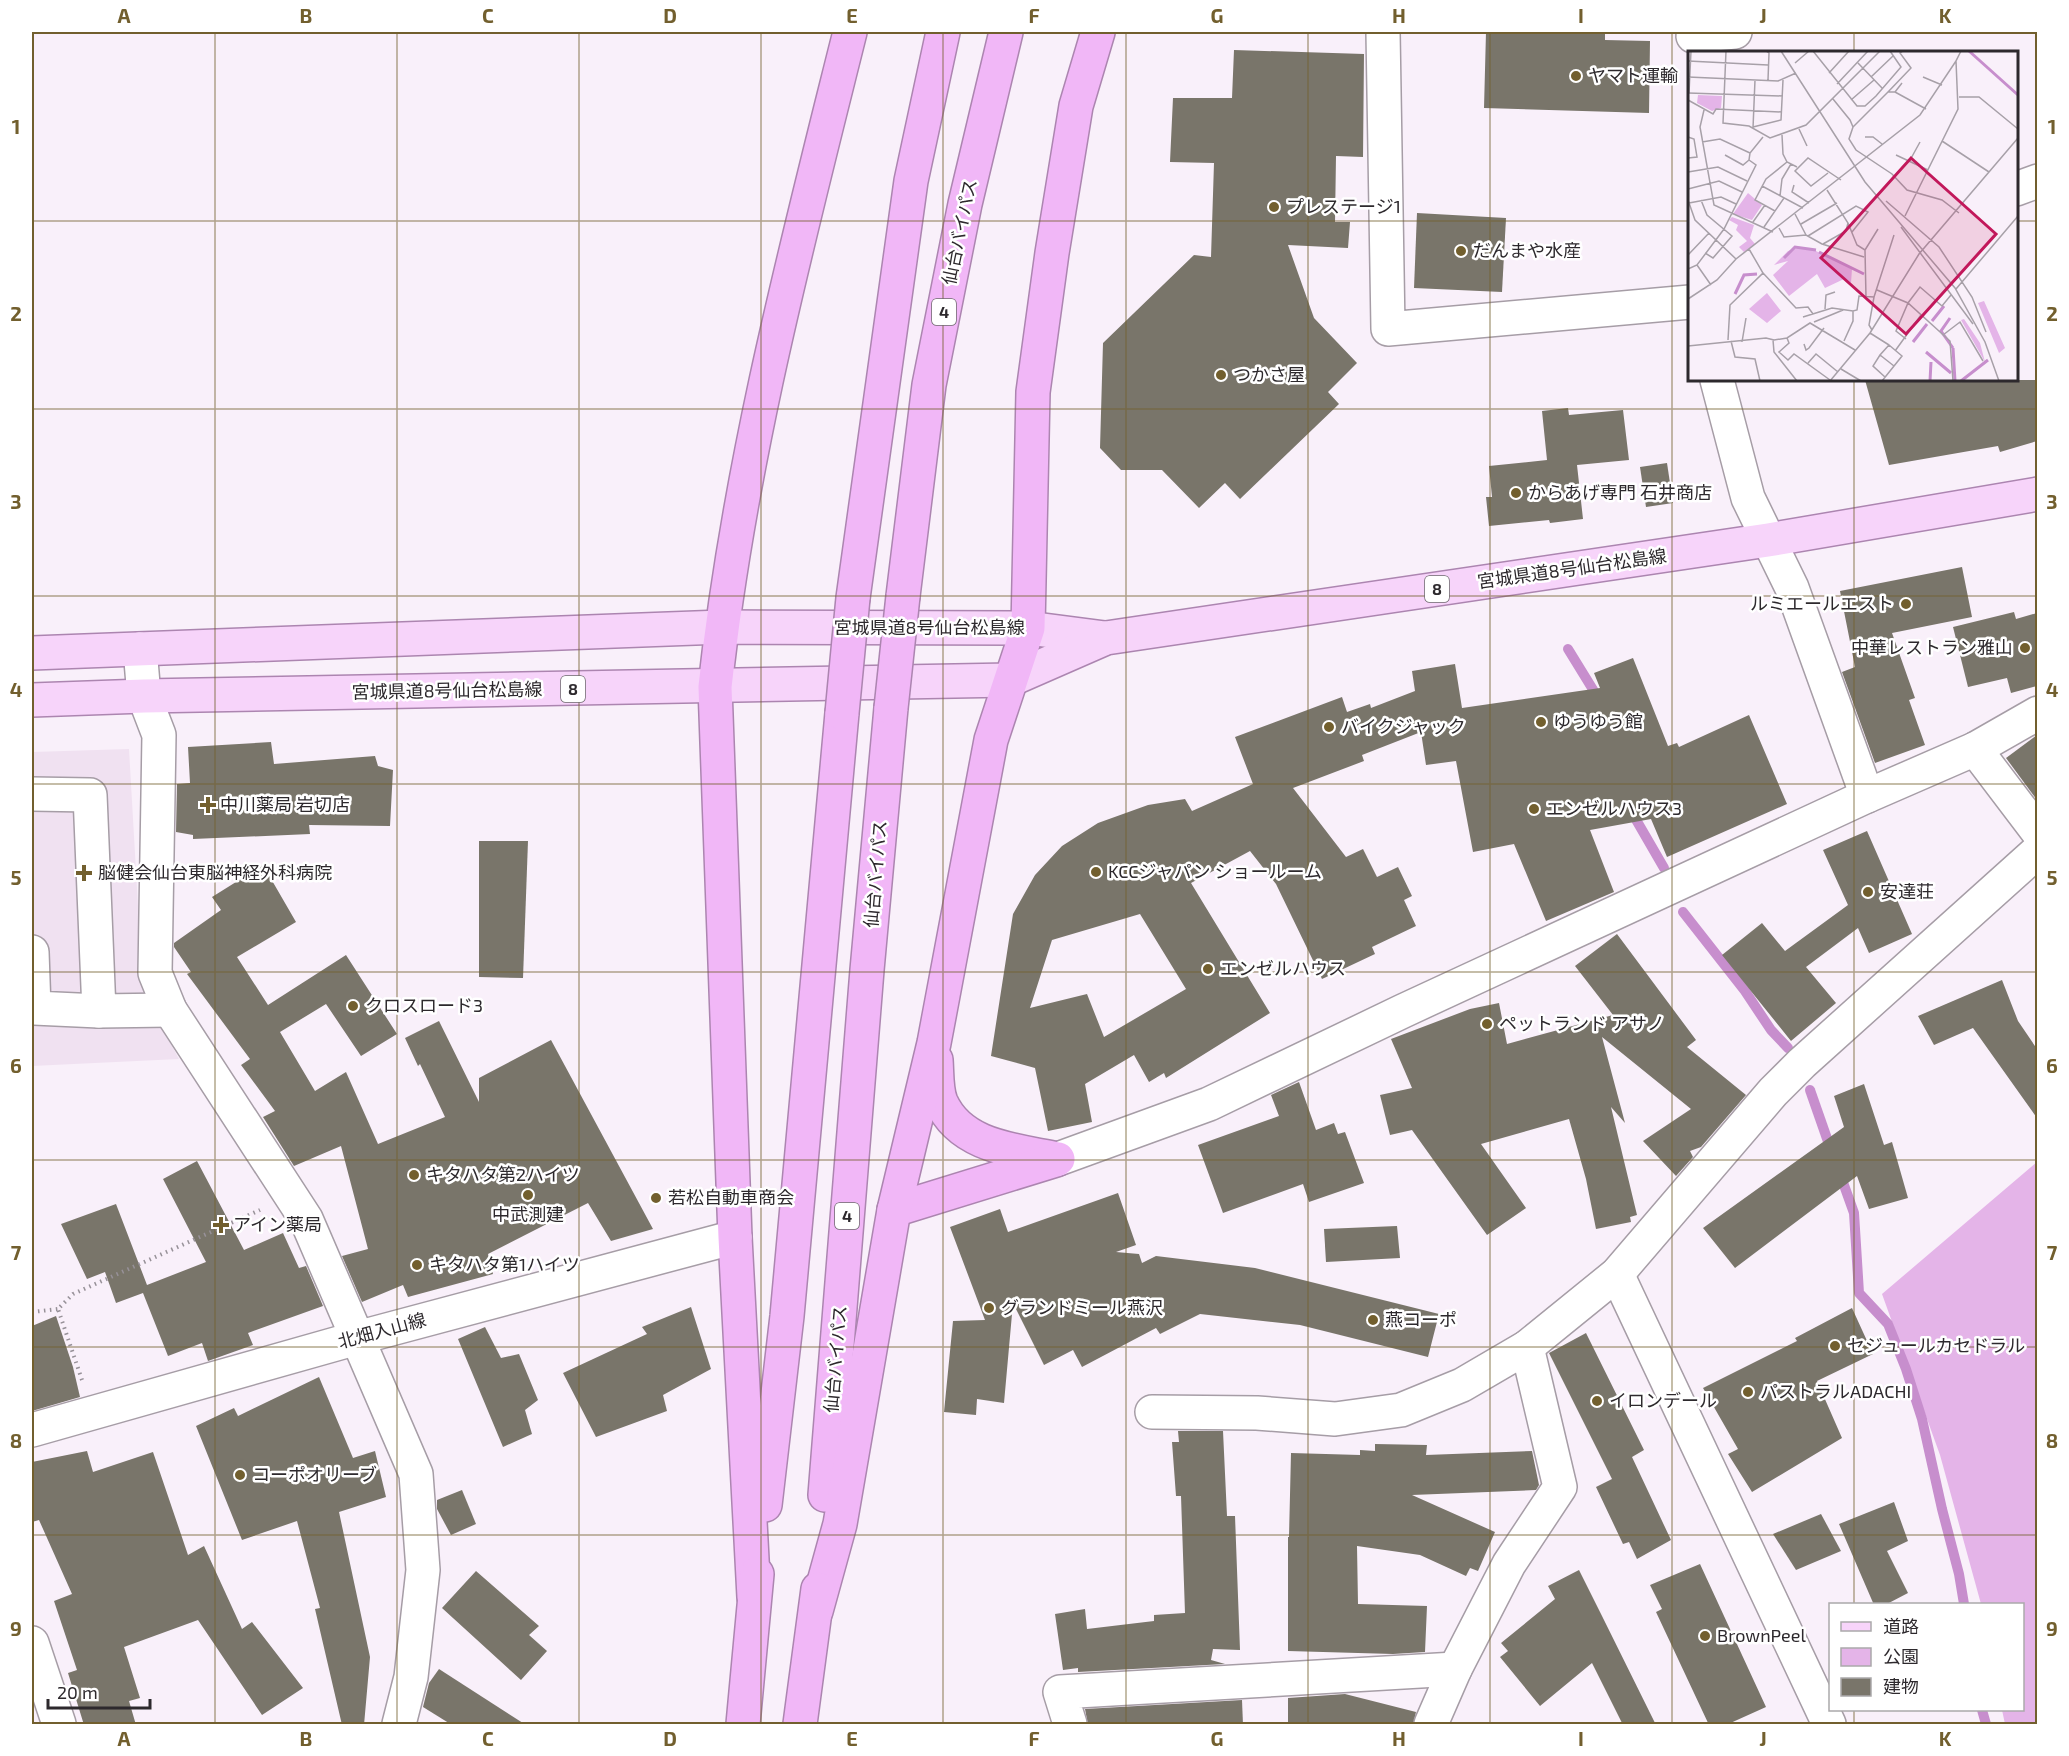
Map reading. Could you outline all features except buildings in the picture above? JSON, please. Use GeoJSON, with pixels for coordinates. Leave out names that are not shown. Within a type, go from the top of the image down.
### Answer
{"type":"FeatureCollection","features":[{"type":"Feature","properties":{"kind":"highway"},"geometry":{"type":"LineString","coordinates":[[754,1597],[735,1237],[715,687],[738,524],[780,314],[850,32]]}},
{"type":"Feature","properties":{"kind":"highway"},"geometry":{"type":"LineString","coordinates":[[743,1725],[754,1597],[787,1316],[853,598],[911,181],[943,32]]}},
{"type":"Feature","properties":{"kind":"highway","name":"仙台バイパス"},"geometry":{"type":"LineString","coordinates":[[800,1725],[816,1611],[867,970],[903,596],[929,385],[965,204],[1006,32]]}},
{"type":"Feature","properties":{"kind":"highway"},"geometry":{"type":"LineString","coordinates":[[816,1611],[840,1524],[894,1210],[934,1043],[991,740],[1028,627],[1033,392],[1052,253],[1076,106],[1098,32]]}},
{"type":"Feature","properties":{"kind":"highway"},"geometry":{"type":"LineString","coordinates":[[934,1043],[941,1101],[965,1132],[991,1145],[1058,1159]]}},
{"type":"Feature","properties":{"kind":"highway"},"geometry":{"type":"LineString","coordinates":[[894,1210],[1058,1159]]}},
{"type":"Feature","properties":{"kind":"main road","name":"宮城県道8号仙台松島線"},"geometry":{"type":"LineString","coordinates":[[32,700],[1010,680],[1106,638],[1768,540],[2037,495]]}},
{"type":"Feature","properties":{"kind":"main road","name":"宮城県道8号仙台松島線"},"geometry":{"type":"LineString","coordinates":[[32,653],[722,627],[1028,627],[1106,638]]}},
{"type":"Feature","properties":{"kind":"street"},"geometry":{"type":"LineString","coordinates":[[1383,32],[1388,328],[1688,302]]}},
{"type":"Feature","properties":{"kind":"street"},"geometry":{"type":"LineString","coordinates":[[1693,40],[1736,32]]}},
{"type":"Feature","properties":{"kind":"street"},"geometry":{"type":"LineString","coordinates":[[2018,188],[2037,181]]}},
{"type":"Feature","properties":{"kind":"street"},"geometry":{"type":"LineString","coordinates":[[1717,381],[1748,498],[1791,588],[1868,796]]}},
{"type":"Feature","properties":{"kind":"street"},"geometry":{"type":"LineString","coordinates":[[140,649],[144,696],[159,735],[155,973],[170,1010],[306,1219],[416,1474],[423,1570],[411,1677],[399,1725]]}},
{"type":"Feature","properties":{"kind":"street"},"geometry":{"type":"LineString","coordinates":[[1058,1159],[1209,1104],[1403,1011],[1868,796],[1975,749],[2037,713]]}},
{"type":"Feature","properties":{"kind":"street"},"geometry":{"type":"LineString","coordinates":[[1975,749],[2037,832]]}},
{"type":"Feature","properties":{"kind":"street"},"geometry":{"type":"LineString","coordinates":[[32,794],[90,795],[99,1011]]}},
{"type":"Feature","properties":{"kind":"street"},"geometry":{"type":"LineString","coordinates":[[1152,1412],[1257,1413],[1335,1419],[1401,1410],[1462,1385],[1527,1347],[1617,1274],[1773,1092],[1802,1063],[2037,851]]}},
{"type":"Feature","properties":{"kind":"street"},"geometry":{"type":"LineString","coordinates":[[32,952],[34,1008],[99,1011],[170,1010]]}},
{"type":"Feature","properties":{"kind":"street","name":"北畑入山線"},"geometry":{"type":"LineString","coordinates":[[32,1430],[357,1338],[735,1237]]}},
{"type":"Feature","properties":{"kind":"street"},"geometry":{"type":"LineString","coordinates":[[1617,1274],[1829,1725]]}},
{"type":"Feature","properties":{"kind":"street"},"geometry":{"type":"LineString","coordinates":[[1431,1725],[1455,1669],[1509,1563],[1560,1487],[1527,1347]]}},
{"type":"Feature","properties":{"kind":"street"},"geometry":{"type":"LineString","coordinates":[[32,1643],[59,1725]]}},
{"type":"Feature","properties":{"kind":"street"},"geometry":{"type":"LineString","coordinates":[[1070,1725],[1060,1692],[1455,1669]]}},
{"type":"Feature","properties":{"kind":"path"},"geometry":{"type":"LineString","coordinates":[[32,1312],[58,1309],[73,1294],[291,1196]]}},
{"type":"Feature","properties":{"kind":"path"},"geometry":{"type":"LineString","coordinates":[[58,1309],[92,1412]]}},
{"type":"Feature","properties":{"kind":"shaded area","name":"脳健会仙台東脳神経外科病院"},"geometry":{"type":"Polygon","coordinates":[[[129,749],[143,993],[179,1059],[32,1066],[32,752],[129,749]]]}},
{"type":"Feature","properties":{"kind":"green space"},"geometry":{"type":"Polygon","coordinates":[[[2037,1162],[2037,1724],[2005,1724],[2002,1711],[2024,1711],[2024,1603],[1981,1603],[1940,1455],[1882,1294],[2037,1162]]]}},
{"type":"Feature","properties":{"kind":"waterway"},"geometry":{"type":"LineString","coordinates":[[1568,649],[1600,701]]}},
{"type":"Feature","properties":{"kind":"waterway"},"geometry":{"type":"LineString","coordinates":[[1631,811],[1664,868]]}},
{"type":"Feature","properties":{"kind":"waterway"},"geometry":{"type":"LineString","coordinates":[[1683,912],[1745,991],[1771,1030],[1788,1048]]}},
{"type":"Feature","properties":{"kind":"waterway"},"geometry":{"type":"LineString","coordinates":[[1810,1090],[1831,1150]]}},
{"type":"Feature","properties":{"kind":"waterway"},"geometry":{"type":"LineString","coordinates":[[1840,1174],[1854,1213],[1859,1293],[1888,1324],[1906,1369],[1922,1419],[1964,1603]]}},
{"type":"Feature","properties":{"kind":"waterway"},"geometry":{"type":"LineString","coordinates":[[1982,1711],[1986,1724]]}},
{"type":"Feature","properties":{"kind":"place","name":"ヤマト運輸"},"geometry":{"type":"Point","coordinates":[1576,76]}},
{"type":"Feature","properties":{"kind":"place","name":"プレステージ1"},"geometry":{"type":"Point","coordinates":[1274,207]}},
{"type":"Feature","properties":{"kind":"place","name":"だんまや水産"},"geometry":{"type":"Point","coordinates":[1461,251]}},
{"type":"Feature","properties":{"kind":"place","name":"つかさ屋"},"geometry":{"type":"Point","coordinates":[1221,375]}},
{"type":"Feature","properties":{"kind":"place","name":"からあげ専門 石井商店"},"geometry":{"type":"Point","coordinates":[1516,493]}},
{"type":"Feature","properties":{"kind":"place","name":"ルミエールエスト"},"geometry":{"type":"Point","coordinates":[1906,604]}},
{"type":"Feature","properties":{"kind":"place","name":"中華レストラン雅山"},"geometry":{"type":"Point","coordinates":[2025,648]}},
{"type":"Feature","properties":{"kind":"place","name":"ゆうゆう館"},"geometry":{"type":"Point","coordinates":[1541,722]}},
{"type":"Feature","properties":{"kind":"place","name":"バイクジャック"},"geometry":{"type":"Point","coordinates":[1329,727]}},
{"type":"Feature","properties":{"kind":"place","name":"中川薬局 岩切店"},"geometry":{"type":"Point","coordinates":[208,805]}},
{"type":"Feature","properties":{"kind":"place","name":"エンゼルハウス3"},"geometry":{"type":"Point","coordinates":[1534,809]}},
{"type":"Feature","properties":{"kind":"place","name":"KCCジャパン ショールーム"},"geometry":{"type":"Point","coordinates":[1096,872]}},
{"type":"Feature","properties":{"kind":"place","name":"脳健会仙台東脳神経外科病院"},"geometry":{"type":"Point","coordinates":[84,873]}},
{"type":"Feature","properties":{"kind":"place","name":"安達荘"},"geometry":{"type":"Point","coordinates":[1868,892]}},
{"type":"Feature","properties":{"kind":"place","name":"エンゼルハウス"},"geometry":{"type":"Point","coordinates":[1208,969]}},
{"type":"Feature","properties":{"kind":"place","name":"クロスロード3"},"geometry":{"type":"Point","coordinates":[353,1006]}},
{"type":"Feature","properties":{"kind":"place","name":"ペットランド アサノ"},"geometry":{"type":"Point","coordinates":[1487,1024]}},
{"type":"Feature","properties":{"kind":"place","name":"キタハタ第2ハイツ"},"geometry":{"type":"Point","coordinates":[414,1175]}},
{"type":"Feature","properties":{"kind":"place","name":"中武測建"},"geometry":{"type":"Point","coordinates":[528,1195]}},
{"type":"Feature","properties":{"kind":"place","name":"若松自動車商会"},"geometry":{"type":"Point","coordinates":[656,1198]}},
{"type":"Feature","properties":{"kind":"place","name":"アイン薬局"},"geometry":{"type":"Point","coordinates":[221,1225]}},
{"type":"Feature","properties":{"kind":"place","name":"キタハタ第1ハイツ"},"geometry":{"type":"Point","coordinates":[417,1265]}},
{"type":"Feature","properties":{"kind":"place","name":"グランドミール燕沢"},"geometry":{"type":"Point","coordinates":[989,1308]}},
{"type":"Feature","properties":{"kind":"place","name":"燕コーポ"},"geometry":{"type":"Point","coordinates":[1373,1320]}},
{"type":"Feature","properties":{"kind":"place","name":"セジュールカセドラル"},"geometry":{"type":"Point","coordinates":[1835,1346]}},
{"type":"Feature","properties":{"kind":"place","name":"パストラルADACHI"},"geometry":{"type":"Point","coordinates":[1748,1392]}},
{"type":"Feature","properties":{"kind":"place","name":"イロンデール"},"geometry":{"type":"Point","coordinates":[1597,1401]}},
{"type":"Feature","properties":{"kind":"place","name":"コーポオリーブ"},"geometry":{"type":"Point","coordinates":[240,1475]}},
{"type":"Feature","properties":{"kind":"place","name":"BrownPeel"},"geometry":{"type":"Point","coordinates":[1705,1636]}}]}
